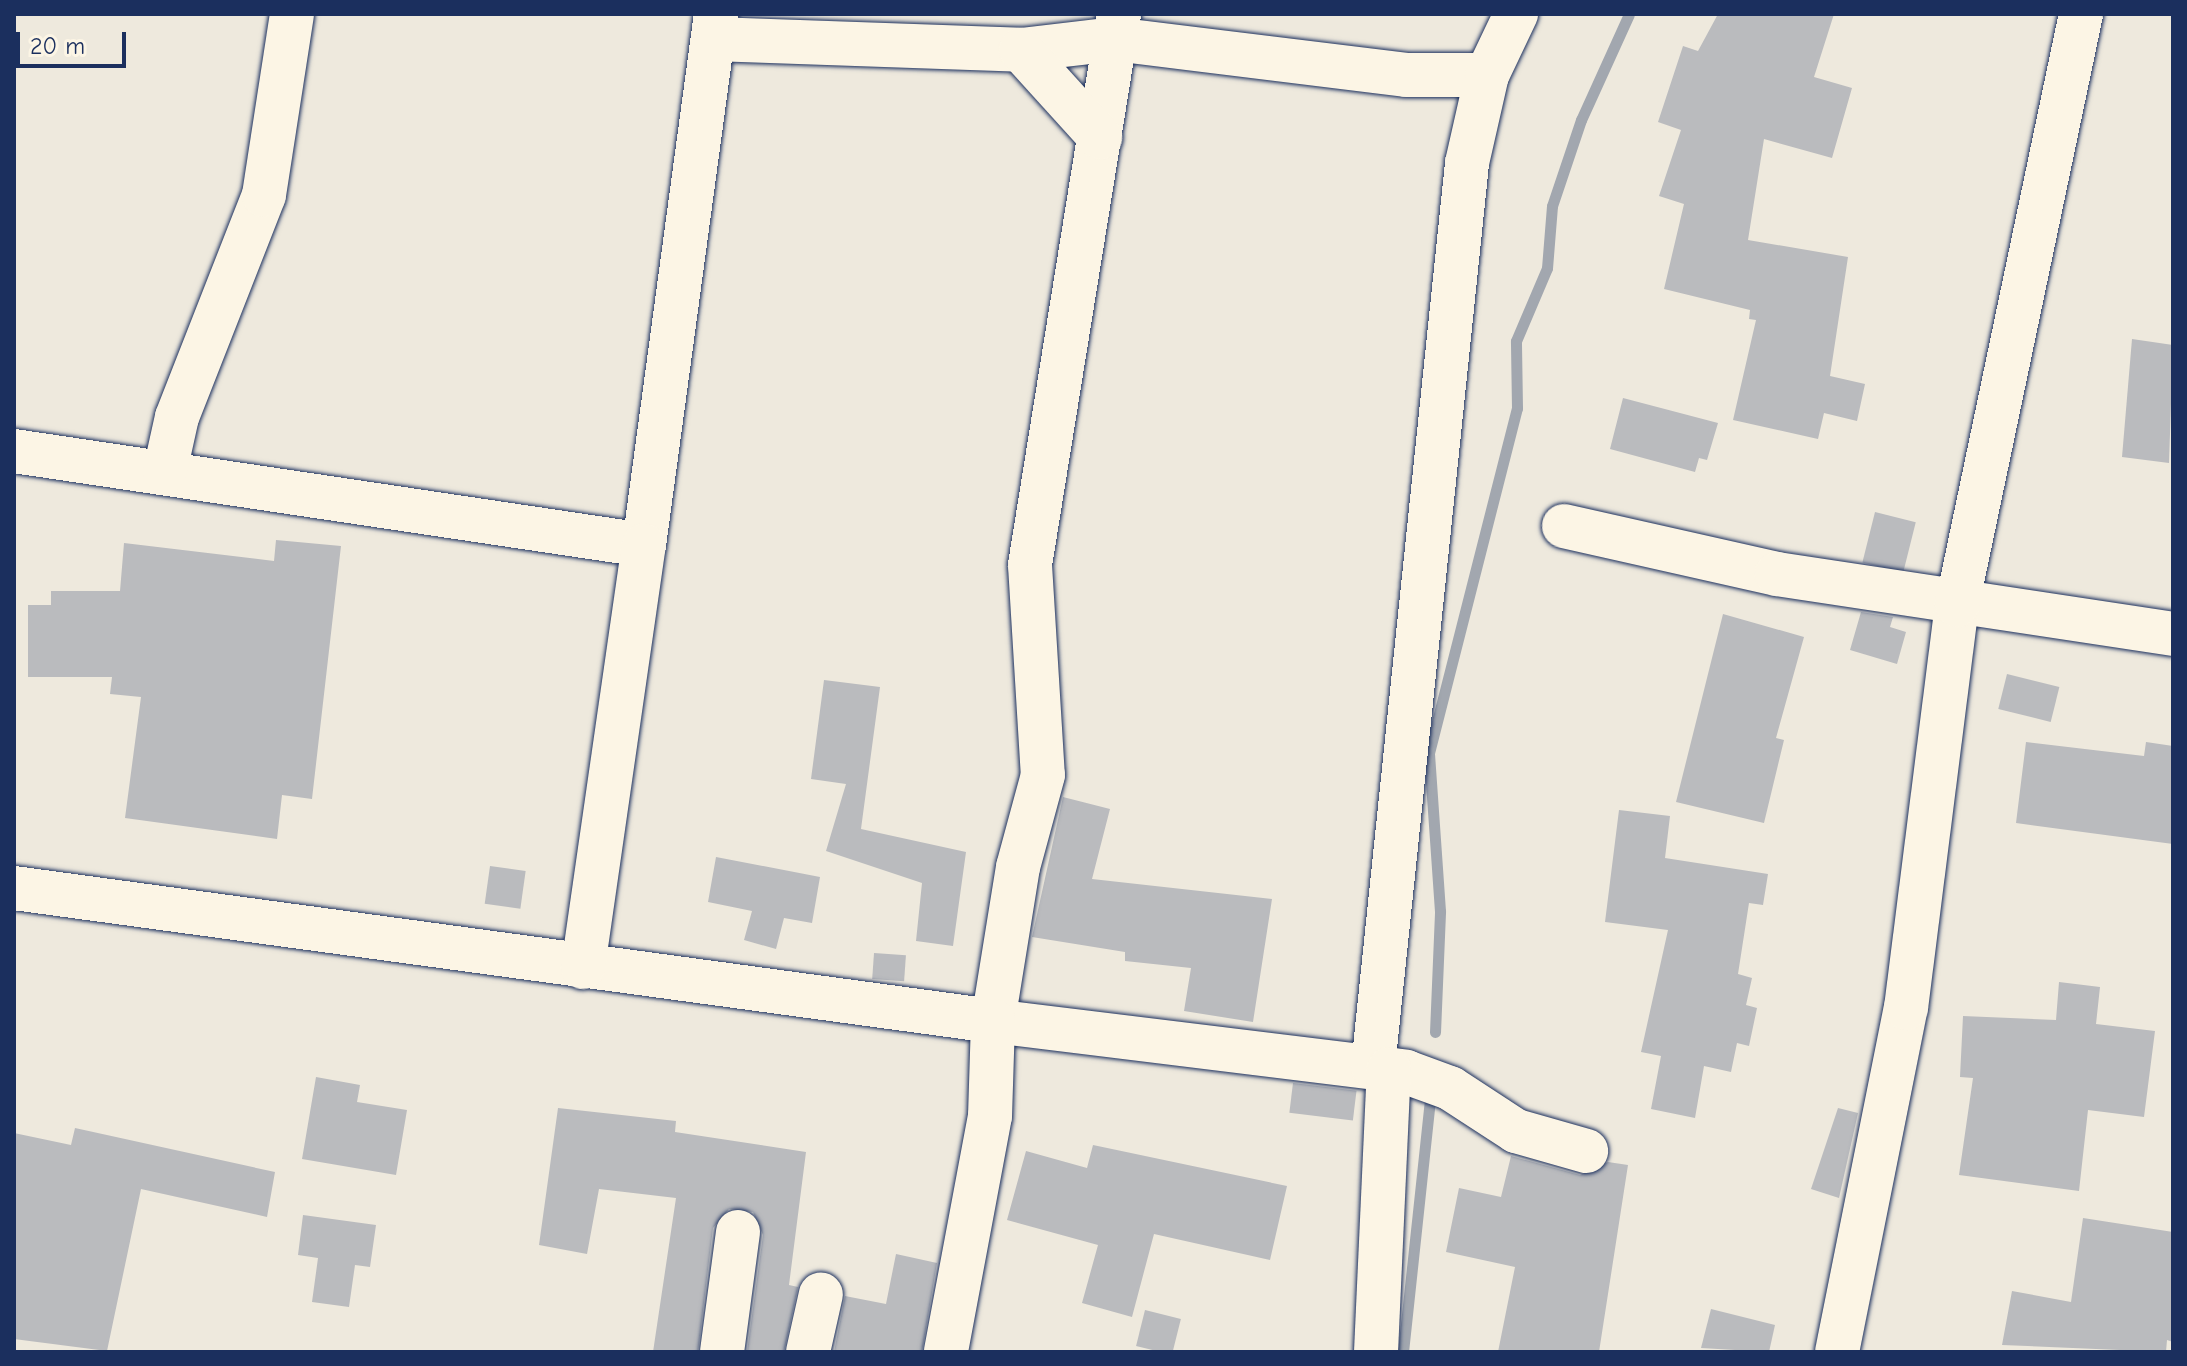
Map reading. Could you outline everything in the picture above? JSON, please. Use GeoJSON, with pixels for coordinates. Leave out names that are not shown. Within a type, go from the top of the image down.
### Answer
{"type":"FeatureCollection","features":[{"type":"Feature","properties":{"kind":"street"},"geometry":{"type":"LineString","coordinates":[[165,471],[177,417],[264,195],[292,14]]}},
{"type":"Feature","properties":{"kind":"street"},"geometry":{"type":"LineString","coordinates":[[1376,1352],[1381,1068],[1467,163],[1487,75],[1516,14]]}},
{"type":"Feature","properties":{"kind":"street"},"geometry":{"type":"LineString","coordinates":[[1837,1352],[1906,1008],[1957,605],[2081,14]]}},
{"type":"Feature","properties":{"kind":"street"},"geometry":{"type":"LineString","coordinates":[[583,967],[715,26],[1021,50],[1116,27],[1406,75],[1487,75]]}},
{"type":"Feature","properties":{"kind":"street"},"geometry":{"type":"LineString","coordinates":[[946,1352],[990,1116],[993,1021],[1018,867],[1043,775],[1030,565],[1116,27]]}},
{"type":"Feature","properties":{"kind":"street"},"geometry":{"type":"LineString","coordinates":[[1021,50],[1100,137]]}},
{"type":"Feature","properties":{"kind":"street"},"geometry":{"type":"LineString","coordinates":[[14,451],[165,471],[644,545]]}},
{"type":"Feature","properties":{"kind":"street"},"geometry":{"type":"LineString","coordinates":[[1564,526],[1957,605],[2173,634]]}},
{"type":"Feature","properties":{"kind":"street"},"geometry":{"type":"LineString","coordinates":[[14,888],[993,1021],[1381,1068],[1450,1088],[1516,1131],[1586,1151]]}},
{"type":"Feature","properties":{"kind":"street"},"geometry":{"type":"LineString","coordinates":[[722,1352],[738,1232]]}},
{"type":"Feature","properties":{"kind":"street"},"geometry":{"type":"LineString","coordinates":[[808,1352],[821,1294]]}},
{"type":"Feature","properties":{"kind":"building"},"geometry":{"type":"Polygon","coordinates":[[[1718,14],[1834,14],[1814,77],[1852,88],[1832,158],[1764,139],[1748,240],[1848,257],[1830,376],[1865,384],[1857,421],[1824,413],[1818,439],[1733,420],[1756,320],[1749,319],[1750,310],[1664,289],[1684,204],[1659,196],[1681,130],[1658,122],[1683,46],[1698,51],[1718,14]]]}},
{"type":"Feature","properties":{"kind":"building"},"geometry":{"type":"Polygon","coordinates":[[[2132,339],[2173,345],[2169,463],[2122,457],[2132,339]]]}},
{"type":"Feature","properties":{"kind":"building"},"geometry":{"type":"Polygon","coordinates":[[[1623,398],[1718,423],[1707,460],[1699,458],[1695,472],[1610,449],[1623,398]]]}},
{"type":"Feature","properties":{"kind":"building"},"geometry":{"type":"Polygon","coordinates":[[[1875,512],[1916,522],[1903,573],[1862,562],[1875,512]]]}},
{"type":"Feature","properties":{"kind":"building"},"geometry":{"type":"Polygon","coordinates":[[[276,540],[341,546],[312,799],[282,795],[277,839],[125,818],[141,697],[110,694],[112,677],[28,677],[28,605],[51,605],[51,591],[120,591],[124,543],[274,561],[276,540]]]}},
{"type":"Feature","properties":{"kind":"building"},"geometry":{"type":"Polygon","coordinates":[[[1861,612],[1893,617],[1890,627],[1906,632],[1897,664],[1850,650],[1861,612]]]}},
{"type":"Feature","properties":{"kind":"building"},"geometry":{"type":"Polygon","coordinates":[[[1723,614],[1804,637],[1776,738],[1784,740],[1764,823],[1676,802],[1723,614]]]}},
{"type":"Feature","properties":{"kind":"building"},"geometry":{"type":"Polygon","coordinates":[[[2007,674],[2059,687],[2051,722],[1998,709],[2007,674]]]}},
{"type":"Feature","properties":{"kind":"building"},"geometry":{"type":"Polygon","coordinates":[[[824,680],[880,687],[861,829],[966,852],[953,946],[916,941],[922,883],[826,851],[846,784],[811,779],[824,680]]]}},
{"type":"Feature","properties":{"kind":"building"},"geometry":{"type":"Polygon","coordinates":[[[2026,742],[2144,756],[2146,742],[2173,746],[2173,844],[2016,823],[2026,742]]]}},
{"type":"Feature","properties":{"kind":"building"},"geometry":{"type":"Polygon","coordinates":[[[1063,797],[1110,809],[1092,879],[1272,899],[1253,1022],[1184,1011],[1191,968],[1125,961],[1125,952],[1032,937],[1063,797]]]}},
{"type":"Feature","properties":{"kind":"building"},"geometry":{"type":"Polygon","coordinates":[[[1619,810],[1670,816],[1665,858],[1768,874],[1763,905],[1749,903],[1738,974],[1752,978],[1746,1005],[1757,1008],[1749,1046],[1737,1043],[1731,1072],[1704,1066],[1695,1118],[1651,1109],[1661,1056],[1641,1052],[1668,930],[1605,922],[1619,810]]]}},
{"type":"Feature","properties":{"kind":"building"},"geometry":{"type":"Polygon","coordinates":[[[716,857],[820,877],[812,923],[784,918],[776,949],[744,940],[752,911],[708,902],[716,857]]]}},
{"type":"Feature","properties":{"kind":"building"},"geometry":{"type":"Polygon","coordinates":[[[490,866],[526,871],[520,909],[485,904],[490,866]]]}},
{"type":"Feature","properties":{"kind":"building"},"geometry":{"type":"Polygon","coordinates":[[[874,953],[906,955],[904,981],[872,979],[874,953]]]}},
{"type":"Feature","properties":{"kind":"building"},"geometry":{"type":"Polygon","coordinates":[[[2059,982],[2100,987],[2096,1024],[2155,1031],[2144,1117],[2088,1110],[2079,1191],[1959,1175],[1973,1078],[1960,1077],[1963,1016],[2056,1020],[2059,982]]]}},
{"type":"Feature","properties":{"kind":"building"},"geometry":{"type":"Polygon","coordinates":[[[316,1077],[360,1085],[357,1102],[407,1110],[396,1175],[302,1159],[316,1077]]]}},
{"type":"Feature","properties":{"kind":"building"},"geometry":{"type":"Polygon","coordinates":[[[1293,1083],[1357,1091],[1353,1121],[1289,1113],[1293,1083]]]}},
{"type":"Feature","properties":{"kind":"building"},"geometry":{"type":"Polygon","coordinates":[[[558,1108],[676,1121],[675,1132],[806,1152],[789,1285],[798,1287],[784,1352],[747,1352],[763,1235],[753,1212],[729,1209],[713,1228],[698,1352],[653,1352],[676,1198],[599,1189],[587,1254],[539,1245],[558,1108]]]}},
{"type":"Feature","properties":{"kind":"building"},"geometry":{"type":"Polygon","coordinates":[[[1838,1108],[1858,1113],[1839,1198],[1811,1189],[1838,1108]]]}},
{"type":"Feature","properties":{"kind":"building"},"geometry":{"type":"Polygon","coordinates":[[[75,1128],[275,1172],[267,1217],[141,1189],[107,1351],[14,1339],[14,1133],[71,1145],[75,1128]]]}},
{"type":"Feature","properties":{"kind":"building"},"geometry":{"type":"Polygon","coordinates":[[[1093,1145],[1287,1186],[1270,1260],[1154,1234],[1132,1317],[1082,1303],[1098,1245],[1007,1220],[1026,1151],[1087,1168],[1093,1145]]]}},
{"type":"Feature","properties":{"kind":"building"},"geometry":{"type":"Polygon","coordinates":[[[1511,1156],[1580,1175],[1608,1162],[1628,1165],[1599,1352],[1498,1352],[1515,1267],[1446,1252],[1459,1188],[1501,1197],[1511,1156]]]}},
{"type":"Feature","properties":{"kind":"building"},"geometry":{"type":"Polygon","coordinates":[[[303,1215],[376,1225],[370,1267],[355,1265],[349,1307],[312,1302],[318,1258],[298,1255],[303,1215]]]}},
{"type":"Feature","properties":{"kind":"building"},"geometry":{"type":"Polygon","coordinates":[[[2083,1218],[2173,1232],[2173,1342],[2167,1340],[2166,1352],[2002,1345],[2012,1291],[2071,1302],[2083,1218]]]}},
{"type":"Feature","properties":{"kind":"building"},"geometry":{"type":"Polygon","coordinates":[[[896,1254],[937,1263],[922,1352],[834,1352],[845,1296],[886,1304],[896,1254]]]}},
{"type":"Feature","properties":{"kind":"building"},"geometry":{"type":"Polygon","coordinates":[[[1711,1309],[1775,1325],[1769,1352],[1701,1348],[1711,1309]]]}},
{"type":"Feature","properties":{"kind":"building"},"geometry":{"type":"Polygon","coordinates":[[[1145,1310],[1181,1319],[1173,1352],[1136,1346],[1145,1310]]]}},
{"type":"Feature","properties":{"kind":"waterway"},"geometry":{"type":"LineString","coordinates":[[1435,1032],[1440,911],[1429,753],[1517,408],[1516,341],[1547,268],[1552,206],[1581,120],[1629,14]]}},
{"type":"Feature","properties":{"kind":"waterway"},"geometry":{"type":"LineString","coordinates":[[1403,1352],[1431,1090]]}}]}
